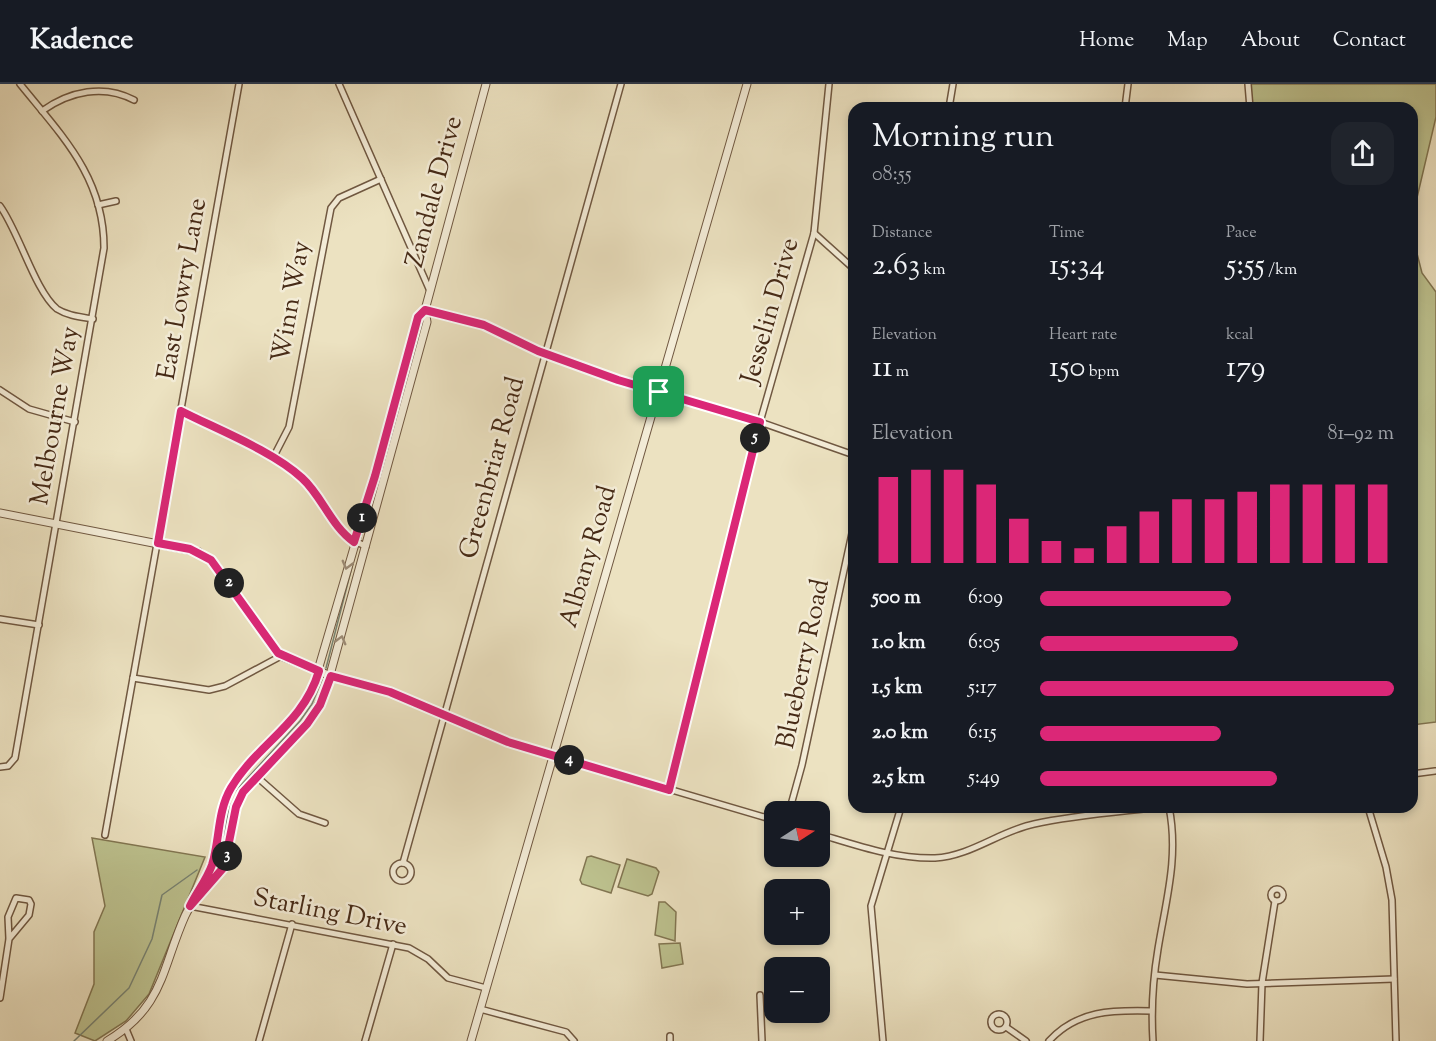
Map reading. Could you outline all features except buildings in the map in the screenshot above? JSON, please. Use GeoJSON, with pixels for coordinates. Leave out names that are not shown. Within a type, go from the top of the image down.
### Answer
{"type":"FeatureCollection","features":[{"type":"Feature","properties":{"kind":"street","name":"Melbourne Way"},"geometry":{"type":"LineString","coordinates":[[0,767],[11,764],[15,758],[104,248],[98,205],[82,164],[20,84]]}},
{"type":"Feature","properties":{"kind":"street","name":"East Lowry Lane"},"geometry":{"type":"LineString","coordinates":[[105,835],[239,84]]}},
{"type":"Feature","properties":{"kind":"street"},"geometry":{"type":"LineString","coordinates":[[339,84],[430,291]]}},
{"type":"Feature","properties":{"kind":"street","name":"Zandale Drive"},"geometry":{"type":"LineString","coordinates":[[190,906],[224,867],[238,801],[312,717],[326,693],[427,322],[425,310],[486,84]]}},
{"type":"Feature","properties":{"kind":"street","name":"Greenbriar Road"},"geometry":{"type":"LineString","coordinates":[[403,863],[621,84]]}},
{"type":"Feature","properties":{"kind":"street","name":"Albany Road"},"geometry":{"type":"LineString","coordinates":[[471,1041],[747,84]]}},
{"type":"Feature","properties":{"kind":"street","name":"Jesselin Drive"},"geometry":{"type":"LineString","coordinates":[[669,790],[760,422],[814,233],[829,84]]}},
{"type":"Feature","properties":{"kind":"street"},"geometry":{"type":"LineString","coordinates":[[950,102],[953,84]]}},
{"type":"Feature","properties":{"kind":"street"},"geometry":{"type":"LineString","coordinates":[[1126,102],[1128,84]]}},
{"type":"Feature","properties":{"kind":"street"},"geometry":{"type":"LineString","coordinates":[[1248,84],[1250,102]]}},
{"type":"Feature","properties":{"kind":"street"},"geometry":{"type":"LineString","coordinates":[[42,111],[71,93],[90,88],[121,90],[134,100]]}},
{"type":"Feature","properties":{"kind":"street","name":"Winn Way"},"geometry":{"type":"LineString","coordinates":[[273,458],[289,427],[330,208],[339,198],[381,179]]}},
{"type":"Feature","properties":{"kind":"street"},"geometry":{"type":"LineString","coordinates":[[98,205],[116,201]]}},
{"type":"Feature","properties":{"kind":"street"},"geometry":{"type":"LineString","coordinates":[[0,206],[12,224],[52,304],[66,313],[93,319]]}},
{"type":"Feature","properties":{"kind":"street"},"geometry":{"type":"LineString","coordinates":[[814,233],[848,264]]}},
{"type":"Feature","properties":{"kind":"street"},"geometry":{"type":"LineString","coordinates":[[425,310],[484,325],[546,353],[618,380],[760,422],[848,453]]}},
{"type":"Feature","properties":{"kind":"street","name":"Zandale Drive"},"geometry":{"type":"LineString","coordinates":[[107,1041],[126,1029],[159,988],[190,906],[212,864],[226,797],[244,771],[300,712],[311,694],[375,476],[418,317],[425,310]]}},
{"type":"Feature","properties":{"kind":"street"},"geometry":{"type":"LineString","coordinates":[[1,394],[38,412],[75,422]]}},
{"type":"Feature","properties":{"kind":"street"},"geometry":{"type":"LineString","coordinates":[[181,411],[273,458],[304,480],[347,536],[354,542],[366,546]]}},
{"type":"Feature","properties":{"kind":"street"},"geometry":{"type":"LineString","coordinates":[[0,513],[190,549],[211,560],[281,656],[331,676],[390,692],[508,742],[764,817]]}},
{"type":"Feature","properties":{"kind":"street","name":"Blueberry Road"},"geometry":{"type":"LineString","coordinates":[[792,801],[807,745],[848,552]]}},
{"type":"Feature","properties":{"kind":"street"},"geometry":{"type":"LineString","coordinates":[[0,619],[39,625]]}},
{"type":"Feature","properties":{"kind":"street"},"geometry":{"type":"LineString","coordinates":[[133,678],[209,690],[234,682],[281,656]]}},
{"type":"Feature","properties":{"kind":"street"},"geometry":{"type":"LineString","coordinates":[[1418,773],[1435,771]]}},
{"type":"Feature","properties":{"kind":"street"},"geometry":{"type":"LineString","coordinates":[[257,777],[298,814],[325,823]]}},
{"type":"Feature","properties":{"kind":"street"},"geometry":{"type":"LineString","coordinates":[[883,1041],[871,906],[899,813]]}},
{"type":"Feature","properties":{"kind":"street"},"geometry":{"type":"LineString","coordinates":[[830,837],[887,853],[943,857],[968,850],[1001,834],[1034,824],[1116,813]]}},
{"type":"Feature","properties":{"kind":"street"},"geometry":{"type":"LineString","coordinates":[[1153,1041],[1151,1011],[1155,975],[1174,857],[1170,813]]}},
{"type":"Feature","properties":{"kind":"street"},"geometry":{"type":"LineString","coordinates":[[1370,813],[1389,878],[1396,1041]]}},
{"type":"Feature","properties":{"kind":"street"},"geometry":{"type":"LineString","coordinates":[[0,998],[9,939],[8,917],[16,898],[29,900],[32,904],[29,915],[9,939]]}},
{"type":"Feature","properties":{"kind":"street"},"geometry":{"type":"LineString","coordinates":[[1260,1041],[1262,983],[1275,901]]}},
{"type":"Feature","properties":{"kind":"street","name":"Starling Drive"},"geometry":{"type":"LineString","coordinates":[[190,906],[393,944],[416,951],[448,978],[486,987]]}},
{"type":"Feature","properties":{"kind":"street"},"geometry":{"type":"LineString","coordinates":[[259,1041],[292,924]]}},
{"type":"Feature","properties":{"kind":"street"},"geometry":{"type":"LineString","coordinates":[[365,1041],[393,944]]}},
{"type":"Feature","properties":{"kind":"street"},"geometry":{"type":"LineString","coordinates":[[1155,975],[1227,983],[1394,979]]}},
{"type":"Feature","properties":{"kind":"street"},"geometry":{"type":"LineString","coordinates":[[760,995],[762,1041]]}},
{"type":"Feature","properties":{"kind":"street"},"geometry":{"type":"LineString","coordinates":[[480,1009],[566,1032],[573,1041]]}},
{"type":"Feature","properties":{"kind":"street"},"geometry":{"type":"LineString","coordinates":[[1049,1041],[1065,1027],[1094,1013],[1111,1010],[1151,1011]]}},
{"type":"Feature","properties":{"kind":"street"},"geometry":{"type":"LineString","coordinates":[[1006,1027],[1026,1041]]}},
{"type":"Feature","properties":{"kind":"street"},"geometry":{"type":"LineString","coordinates":[[126,1029],[131,1041]]}},
{"type":"Feature","properties":{"kind":"green space"},"geometry":{"type":"Polygon","coordinates":[[[1251,84],[1436,84],[1436,117],[1418,194],[1418,102],[1252,102],[1251,84]]]}},
{"type":"Feature","properties":{"kind":"green space"},"geometry":{"type":"Polygon","coordinates":[[[1418,257],[1422,273],[1436,292],[1436,722],[1418,724],[1418,257]]]}},
{"type":"Feature","properties":{"kind":"green space"},"geometry":{"type":"Polygon","coordinates":[[[92,838],[205,857],[149,994],[126,1021],[95,1041],[75,1033],[94,984],[94,932],[105,906],[92,838]]]}},
{"type":"Feature","properties":{"kind":"green space"},"geometry":{"type":"Polygon","coordinates":[[[591,856],[620,865],[611,893],[582,884],[580,880],[587,857],[591,856]]]}},
{"type":"Feature","properties":{"kind":"green space"},"geometry":{"type":"Polygon","coordinates":[[[627,859],[656,868],[659,872],[652,894],[648,896],[618,887],[627,859]]]}},
{"type":"Feature","properties":{"kind":"green space"},"geometry":{"type":"Polygon","coordinates":[[[659,902],[665,902],[676,912],[675,941],[655,935],[659,902]]]}},
{"type":"Feature","properties":{"kind":"green space"},"geometry":{"type":"Polygon","coordinates":[[[680,943],[683,964],[662,968],[659,944],[680,943]]]}},
{"type":"Feature","properties":{"kind":"waterway"},"geometry":{"type":"LineString","coordinates":[[373,495],[422,320]]}},
{"type":"Feature","properties":{"kind":"waterway"},"geometry":{"type":"LineString","coordinates":[[326,668],[355,555]]}},
{"type":"Feature","properties":{"kind":"waterway"},"geometry":{"type":"LineString","coordinates":[[221,852],[231,796],[300,721],[312,704],[322,680]]}},
{"type":"Feature","properties":{"kind":"waterway"},"geometry":{"type":"LineString","coordinates":[[74,1041],[129,988],[152,939],[162,895],[197,870]]}},
{"type":"Feature","properties":{"kind":"route"},"geometry":{"type":"LineString","coordinates":[[425,310],[484,325],[540,352],[602,375],[659,392],[760,422],[669,790],[493,737],[390,692],[331,676],[320,705],[307,724],[243,792],[236,807],[224,867],[190,906],[212,864],[223,805],[232,786],[300,712],[311,694],[319,671],[278,653],[222,572],[211,560],[190,549],[158,543],[181,411],[290,468],[311,487],[334,521],[354,542],[375,476],[418,317],[425,310]]}}]}
